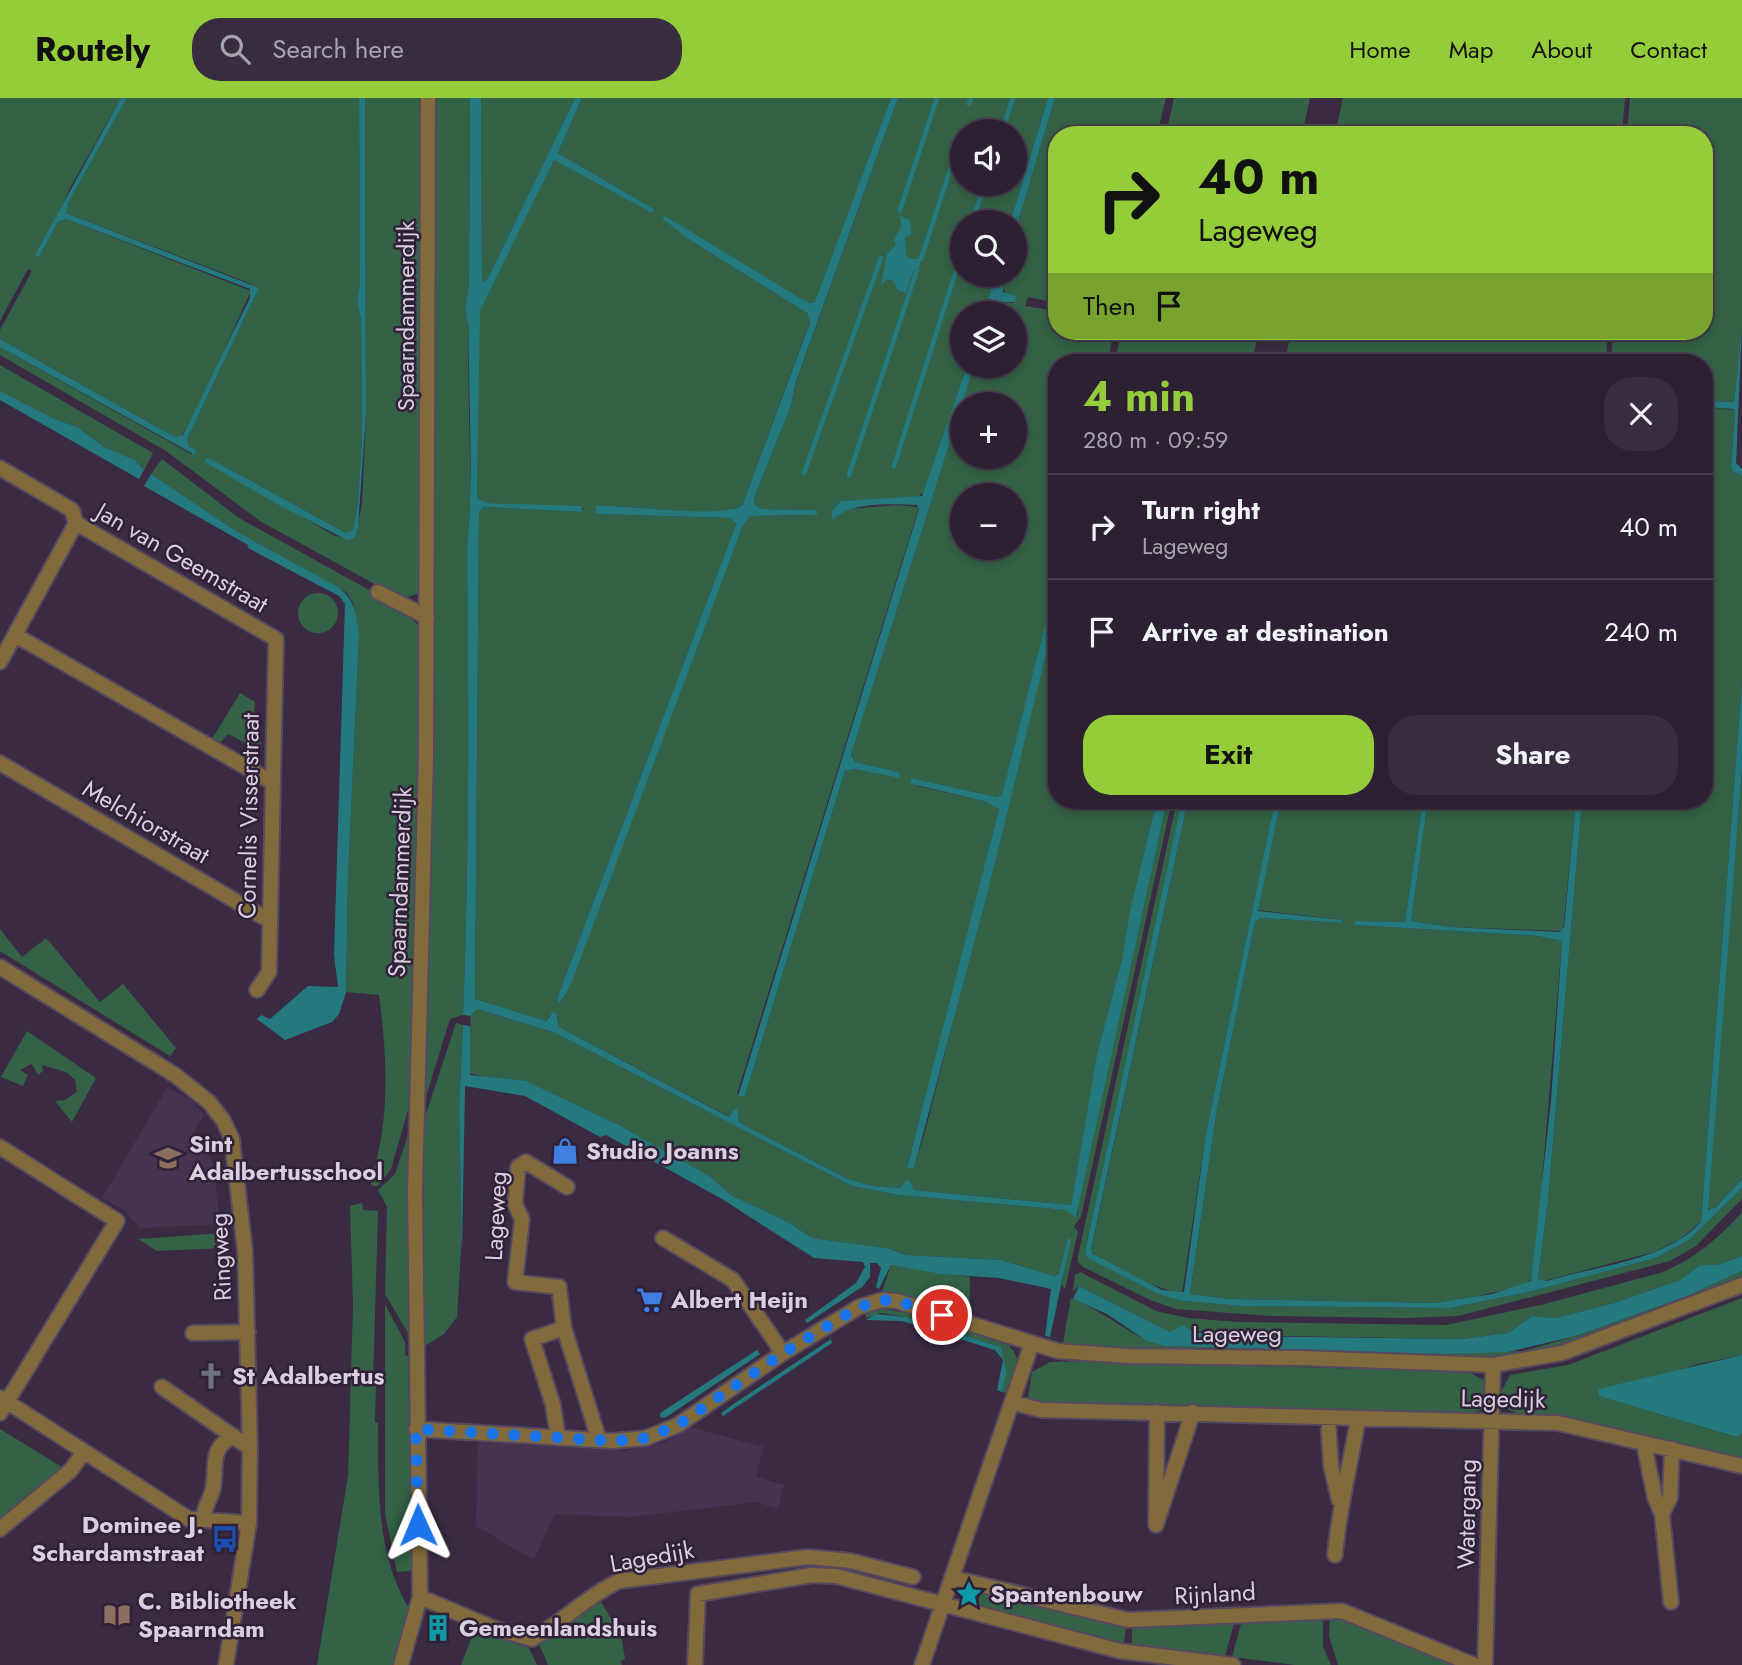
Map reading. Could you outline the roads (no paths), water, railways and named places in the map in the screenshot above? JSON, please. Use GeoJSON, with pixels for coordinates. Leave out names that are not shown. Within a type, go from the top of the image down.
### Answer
{"type":"FeatureCollection","features":[{"type":"Feature","properties":{"kind":"street","name":"Spaarndammerdijk"},"geometry":{"type":"LineString","coordinates":[[401,1665],[420,1597],[415,1191],[427,617],[428,98]]}},
{"type":"Feature","properties":{"kind":"street","name":"Jan van Geemstraat"},"geometry":{"type":"LineString","coordinates":[[0,468],[72,510],[76,523],[276,639]]}},
{"type":"Feature","properties":{"kind":"street"},"geometry":{"type":"LineString","coordinates":[[0,662],[76,523]]}},
{"type":"Feature","properties":{"kind":"street"},"geometry":{"type":"LineString","coordinates":[[378,592],[427,617]]}},
{"type":"Feature","properties":{"kind":"street"},"geometry":{"type":"LineString","coordinates":[[15,635],[272,782]]}},
{"type":"Feature","properties":{"kind":"street","name":"Cornelis Visserstraat"},"geometry":{"type":"LineString","coordinates":[[257,990],[269,972],[276,639]]}},
{"type":"Feature","properties":{"kind":"street","name":"Melchiorstraat"},"geometry":{"type":"LineString","coordinates":[[0,763],[270,921]]}},
{"type":"Feature","properties":{"kind":"street","name":"Ringweg"},"geometry":{"type":"LineString","coordinates":[[0,967],[175,1075],[209,1101],[232,1139],[238,1173],[248,1332],[250,1448],[249,1523],[226,1665]]}},
{"type":"Feature","properties":{"kind":"street"},"geometry":{"type":"LineString","coordinates":[[0,1147],[117,1221],[2,1404],[189,1519],[249,1523]]}},
{"type":"Feature","properties":{"kind":"street","name":"Lageweg"},"geometry":{"type":"LineString","coordinates":[[567,1187],[526,1162],[518,1167],[515,1204],[522,1219],[515,1282],[559,1287],[564,1328],[599,1440]]}},
{"type":"Feature","properties":{"kind":"street"},"geometry":{"type":"LineString","coordinates":[[663,1238],[733,1280],[783,1353]]}},
{"type":"Feature","properties":{"kind":"street","name":"Lageweg"},"geometry":{"type":"LineString","coordinates":[[416,1429],[599,1440],[646,1438],[678,1425],[783,1353],[859,1307],[882,1300],[897,1301],[1058,1350],[1127,1356],[1493,1365],[1562,1353],[1742,1285]]}},
{"type":"Feature","properties":{"kind":"street","name":"Lageweg"},"geometry":{"type":"LineString","coordinates":[[1702,1302],[1720,1303],[1742,1294]]}},
{"type":"Feature","properties":{"kind":"street"},"geometry":{"type":"LineString","coordinates":[[558,1438],[553,1405],[532,1339],[564,1328]]}},
{"type":"Feature","properties":{"kind":"street"},"geometry":{"type":"LineString","coordinates":[[193,1334],[248,1332]]}},
{"type":"Feature","properties":{"kind":"street"},"geometry":{"type":"LineString","coordinates":[[922,1665],[1014,1403],[1032,1343]]}},
{"type":"Feature","properties":{"kind":"street","name":"Watergang"},"geometry":{"type":"LineString","coordinates":[[1485,1665],[1493,1365]]}},
{"type":"Feature","properties":{"kind":"street"},"geometry":{"type":"LineString","coordinates":[[162,1387],[250,1448]]}},
{"type":"Feature","properties":{"kind":"street","name":"Lagedijk"},"geometry":{"type":"LineString","coordinates":[[1014,1403],[1041,1410],[1558,1423],[1742,1466]]}},
{"type":"Feature","properties":{"kind":"street"},"geometry":{"type":"LineString","coordinates":[[1157,1412],[1156,1525],[1193,1412]]}},
{"type":"Feature","properties":{"kind":"street"},"geometry":{"type":"LineString","coordinates":[[1328,1418],[1331,1466],[1340,1501]]}},
{"type":"Feature","properties":{"kind":"street"},"geometry":{"type":"LineString","coordinates":[[1335,1555],[1340,1501],[1349,1471],[1358,1419]]}},
{"type":"Feature","properties":{"kind":"street"},"geometry":{"type":"LineString","coordinates":[[203,1520],[204,1508],[212,1491],[214,1455],[221,1443],[233,1436]]}},
{"type":"Feature","properties":{"kind":"street"},"geometry":{"type":"LineString","coordinates":[[1644,1444],[1655,1498],[1662,1514],[1671,1602]]}},
{"type":"Feature","properties":{"kind":"street"},"geometry":{"type":"LineString","coordinates":[[1662,1514],[1670,1498],[1672,1449]]}},
{"type":"Feature","properties":{"kind":"street"},"geometry":{"type":"LineString","coordinates":[[0,1529],[70,1471],[83,1452]]}},
{"type":"Feature","properties":{"kind":"street","name":"Lagedijk"},"geometry":{"type":"LineString","coordinates":[[420,1597],[496,1629],[532,1639],[556,1626],[597,1591],[619,1581],[808,1558],[851,1561],[913,1577]]}},
{"type":"Feature","properties":{"kind":"street","name":"Lagedijk"},"geometry":{"type":"LineString","coordinates":[[695,1665],[698,1594],[812,1575],[836,1576],[944,1604]]}},
{"type":"Feature","properties":{"kind":"street","name":"Rijnland"},"geometry":{"type":"LineString","coordinates":[[953,1578],[1128,1620],[1342,1611],[1474,1665]]}},
{"type":"Feature","properties":{"kind":"street"},"geometry":{"type":"LineString","coordinates":[[944,1604],[1118,1658],[1233,1665]]}},
{"type":"Feature","properties":{"kind":"waterway"},"geometry":{"type":"LineString","coordinates":[[900,210],[937,98]]}},
{"type":"Feature","properties":{"kind":"waterway"},"geometry":{"type":"LineString","coordinates":[[969,104],[971,98]]}},
{"type":"Feature","properties":{"kind":"waterway"},"geometry":{"type":"LineString","coordinates":[[1006,119],[1013,98]]}},
{"type":"Feature","properties":{"kind":"waterway"},"geometry":{"type":"LineString","coordinates":[[921,259],[950,170]]}},
{"type":"Feature","properties":{"kind":"waterway"},"geometry":{"type":"LineString","coordinates":[[976,210],[981,196]]}},
{"type":"Feature","properties":{"kind":"waterway"},"geometry":{"type":"LineString","coordinates":[[804,473],[881,258]]}},
{"type":"Feature","properties":{"kind":"waterway"},"geometry":{"type":"LineString","coordinates":[[849,475],[917,270]]}},
{"type":"Feature","properties":{"kind":"waterway"},"geometry":{"type":"LineString","coordinates":[[894,466],[951,287]]}},
{"type":"Feature","properties":{"kind":"place","name":"Studio Joanns"},"geometry":{"type":"Point","coordinates":[565,1151]}},
{"type":"Feature","properties":{"kind":"place","name":"Sint Adalbertusschool"},"geometry":{"type":"Point","coordinates":[168,1158]}},
{"type":"Feature","properties":{"kind":"place","name":"Albert Heijn"},"geometry":{"type":"Point","coordinates":[650,1300]}},
{"type":"Feature","properties":{"kind":"place","name":"St Adalbertus"},"geometry":{"type":"Point","coordinates":[211,1376]}},
{"type":"Feature","properties":{"kind":"place","name":"Dominee J. Schardamstraat"},"geometry":{"type":"Point","coordinates":[225,1539]}},
{"type":"Feature","properties":{"kind":"place","name":"Spantenbouw"},"geometry":{"type":"Point","coordinates":[969,1594]}},
{"type":"Feature","properties":{"kind":"place","name":"C. Bibliotheek Spaarndam"},"geometry":{"type":"Point","coordinates":[117,1615]}},
{"type":"Feature","properties":{"kind":"place","name":"Gemeenlandshuis"},"geometry":{"type":"Point","coordinates":[438,1628]}}]}
